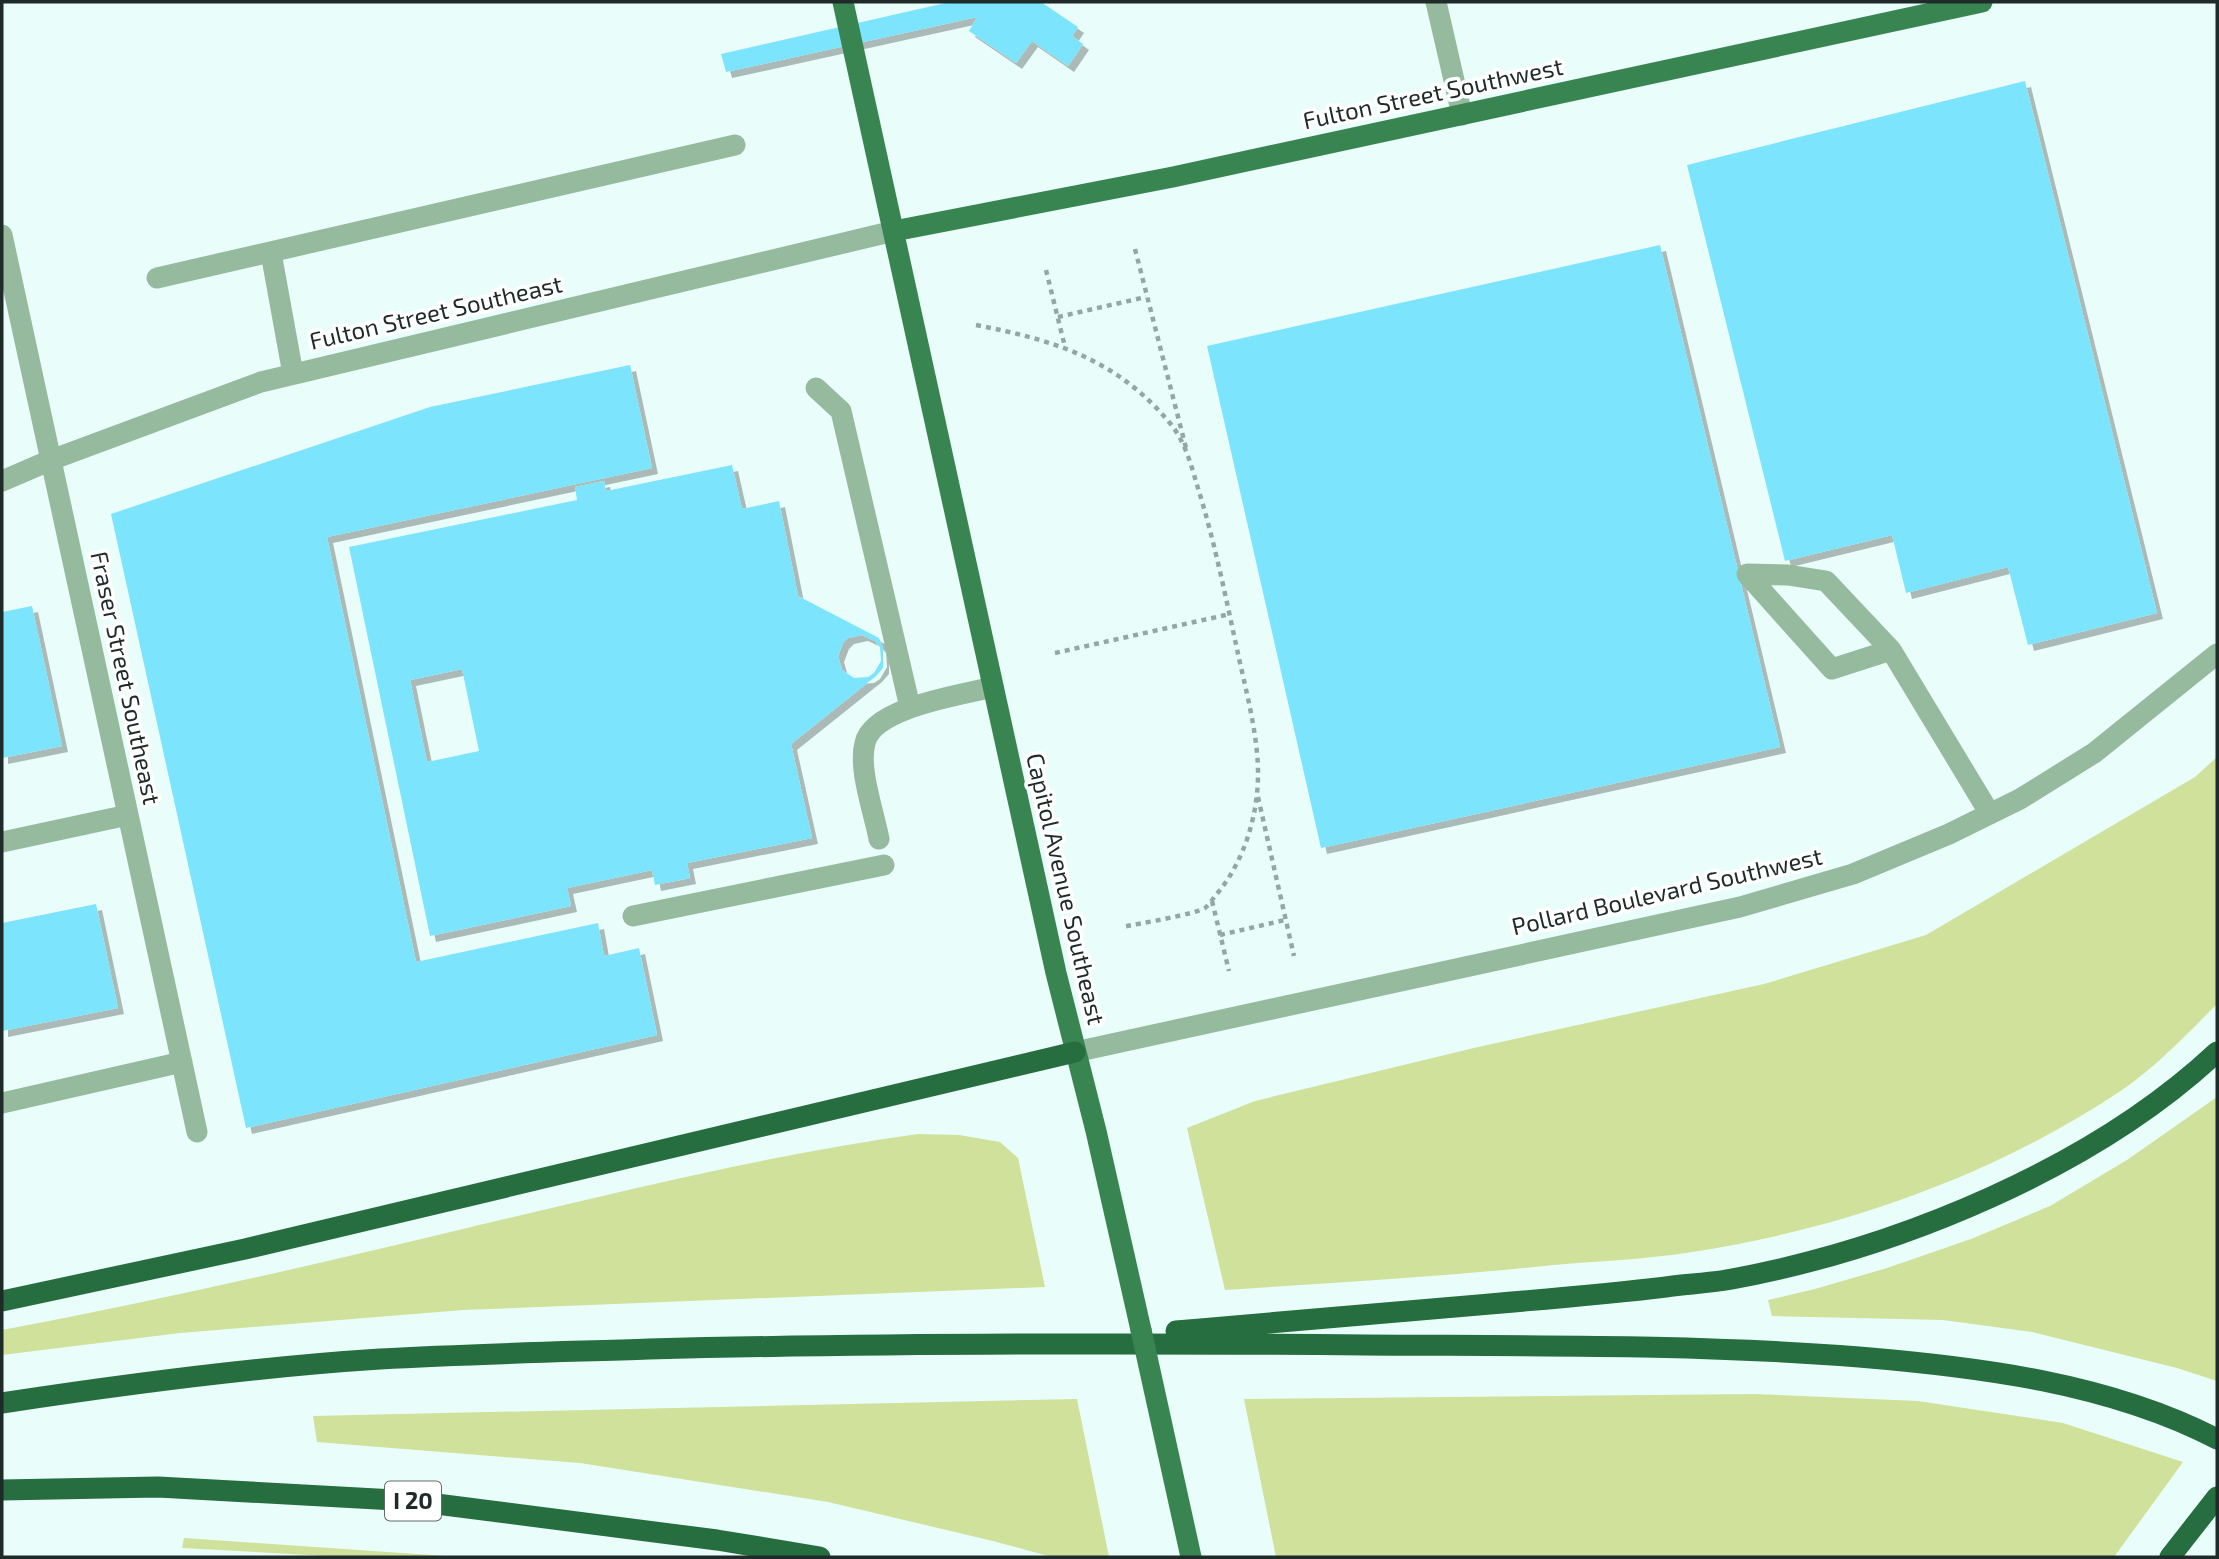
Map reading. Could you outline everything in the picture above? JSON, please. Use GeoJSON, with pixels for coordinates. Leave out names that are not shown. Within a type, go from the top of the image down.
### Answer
{"type":"FeatureCollection","features":[{"type":"Feature","properties":{"kind":"highway"},"geometry":{"type":"LineString","coordinates":[[2,1301],[272,1243],[1075,1052]]}},
{"type":"Feature","properties":{"kind":"highway"},"geometry":{"type":"LineString","coordinates":[[1051,1343],[1594,1295],[1732,1279],[1847,1251],[1944,1219],[2096,1143],[2184,1083],[2217,1052]]}},
{"type":"Feature","properties":{"kind":"highway"},"geometry":{"type":"LineString","coordinates":[[2,1403],[228,1374],[379,1359],[481,1354],[851,1344],[1602,1346],[1793,1352],[1933,1363],[2031,1378],[2136,1405],[2195,1427],[2217,1439]]}},
{"type":"Feature","properties":{"kind":"highway","name":"I 20"},"geometry":{"type":"LineString","coordinates":[[2,1490],[158,1487],[412,1501],[717,1540],[821,1557]]}},
{"type":"Feature","properties":{"kind":"highway"},"geometry":{"type":"LineString","coordinates":[[2170,1557],[2217,1497]]}},
{"type":"Feature","properties":{"kind":"main road","name":"Capitol Avenue Southeast"},"geometry":{"type":"LineString","coordinates":[[843,2],[993,687],[1075,1052],[1131,1283],[1191,1557]]}},
{"type":"Feature","properties":{"kind":"main road","name":"Fulton Street Southwest"},"geometry":{"type":"LineString","coordinates":[[894,231],[1173,177],[1969,3]]}},
{"type":"Feature","properties":{"kind":"street"},"geometry":{"type":"LineString","coordinates":[[1436,2],[1462,115]]}},
{"type":"Feature","properties":{"kind":"street"},"geometry":{"type":"LineString","coordinates":[[157,278],[735,145]]}},
{"type":"Feature","properties":{"kind":"street","name":"Fulton Street Southeast"},"geometry":{"type":"LineString","coordinates":[[2,481],[51,460],[261,382],[894,231]]}},
{"type":"Feature","properties":{"kind":"street","name":"Fraser Street Southeast"},"geometry":{"type":"LineString","coordinates":[[2,235],[197,1132]]}},
{"type":"Feature","properties":{"kind":"street"},"geometry":{"type":"LineString","coordinates":[[271,253],[293,374]]}},
{"type":"Feature","properties":{"kind":"street"},"geometry":{"type":"LineString","coordinates":[[816,388],[841,411],[909,707]]}},
{"type":"Feature","properties":{"kind":"street"},"geometry":{"type":"LineString","coordinates":[[1891,650],[1832,668],[1747,574],[1788,575],[1826,581],[1891,650],[1990,814]]}},
{"type":"Feature","properties":{"kind":"street","name":"Pollard Boulevard Southwest"},"geometry":{"type":"LineString","coordinates":[[1075,1052],[1740,907],[1853,874],[2020,799],[2094,753],[2217,654]]}},
{"type":"Feature","properties":{"kind":"street"},"geometry":{"type":"LineString","coordinates":[[879,839],[864,766],[865,742],[876,724],[909,707],[993,687]]}},
{"type":"Feature","properties":{"kind":"street"},"geometry":{"type":"LineString","coordinates":[[2,842],[128,815]]}},
{"type":"Feature","properties":{"kind":"street"},"geometry":{"type":"LineString","coordinates":[[633,916],[884,865]]}},
{"type":"Feature","properties":{"kind":"street"},"geometry":{"type":"LineString","coordinates":[[2,1103],[182,1062]]}},
{"type":"Feature","properties":{"kind":"path"},"geometry":{"type":"LineString","coordinates":[[1122,927],[1204,909],[1226,884],[1245,846],[1257,795],[1258,767],[1230,614],[1209,524],[1189,459],[1135,249]]}},
{"type":"Feature","properties":{"kind":"path"},"geometry":{"type":"LineString","coordinates":[[1046,270],[1065,348]]}},
{"type":"Feature","properties":{"kind":"path"},"geometry":{"type":"LineString","coordinates":[[1058,317],[1146,297]]}},
{"type":"Feature","properties":{"kind":"path"},"geometry":{"type":"LineString","coordinates":[[975,325],[1015,332],[1065,348],[1124,378],[1150,400],[1172,425],[1189,459]]}},
{"type":"Feature","properties":{"kind":"path"},"geometry":{"type":"LineString","coordinates":[[1055,653],[1230,614]]}},
{"type":"Feature","properties":{"kind":"path"},"geometry":{"type":"LineString","coordinates":[[1257,795],[1294,956]]}},
{"type":"Feature","properties":{"kind":"path"},"geometry":{"type":"LineString","coordinates":[[1212,900],[1229,971]]}},
{"type":"Feature","properties":{"kind":"path"},"geometry":{"type":"LineString","coordinates":[[1220,935],[1285,920]]}},
{"type":"Feature","properties":{"kind":"green space"},"geometry":{"type":"Polygon","coordinates":[[[2217,757],[2217,1004],[2135,1081],[2023,1148],[1970,1173],[1861,1213],[1749,1242],[1637,1259],[1225,1290],[1187,1128],[1255,1101],[1478,1047],[1764,984],[1926,935],[2195,777],[2217,757]]]}},
{"type":"Feature","properties":{"kind":"green space"},"geometry":{"type":"Polygon","coordinates":[[[2217,1097],[2217,1381],[2177,1368],[2032,1332],[1943,1320],[1772,1316],[1768,1300],[1887,1268],[1971,1239],[2050,1206],[2127,1160],[2217,1097]]]}},
{"type":"Feature","properties":{"kind":"green space"},"geometry":{"type":"Polygon","coordinates":[[[918,1134],[959,1135],[1000,1142],[1018,1158],[1045,1287],[463,1310],[180,1333],[2,1355],[2,1330],[235,1282],[691,1176],[918,1134]]]}},
{"type":"Feature","properties":{"kind":"green space"},"geometry":{"type":"Polygon","coordinates":[[[1755,1394],[1918,1401],[2063,1423],[2183,1462],[2114,1557],[1276,1557],[1244,1399],[1755,1394]]]}},
{"type":"Feature","properties":{"kind":"green space"},"geometry":{"type":"Polygon","coordinates":[[[1077,1399],[1109,1557],[1052,1557],[828,1502],[580,1463],[317,1442],[313,1416],[1077,1399]]]}},
{"type":"Feature","properties":{"kind":"green space"},"geometry":{"type":"Polygon","coordinates":[[[184,1538],[460,1557],[344,1557],[182,1548],[184,1538]]]}},
{"type":"Feature","properties":{"kind":"building"},"geometry":{"type":"Polygon","coordinates":[[[950,2],[1041,2],[1078,27],[1072,36],[1083,44],[1068,66],[1032,41],[1016,63],[969,31],[977,17],[726,72],[721,54],[950,2]]]}},
{"type":"Feature","properties":{"kind":"building"},"geometry":{"type":"Polygon","coordinates":[[[2025,81],[2157,613],[2028,645],[2008,567],[1906,593],[1892,535],[1785,561],[1687,165],[2025,81]]]}},
{"type":"Feature","properties":{"kind":"building"},"geometry":{"type":"Polygon","coordinates":[[[1660,245],[1780,747],[1321,848],[1207,346],[1660,245]]]}},
{"type":"Feature","properties":{"kind":"building"},"geometry":{"type":"Polygon","coordinates":[[[630,365],[652,468],[327,537],[416,962],[598,923],[604,956],[639,948],[657,1035],[246,1128],[111,514],[430,407],[630,365]]]}},
{"type":"Feature","properties":{"kind":"building"},"geometry":{"type":"Polygon","coordinates":[[[732,465],[742,509],[779,501],[798,596],[879,638],[883,648],[883,668],[791,744],[812,838],[687,863],[690,878],[655,885],[652,870],[567,888],[571,906],[430,936],[349,547],[577,500],[575,487],[604,481],[606,491],[732,465]],[[862,635],[848,638],[838,656],[842,670],[854,678],[868,677],[874,673],[881,661],[880,647],[875,641],[862,635]],[[462,669],[410,680],[427,762],[479,751],[462,669]]]}},
{"type":"Feature","properties":{"kind":"building"},"geometry":{"type":"Polygon","coordinates":[[[32,606],[62,746],[2,758],[2,612],[32,606]]]}},
{"type":"Feature","properties":{"kind":"building"},"geometry":{"type":"Polygon","coordinates":[[[96,904],[118,1008],[2,1031],[2,923],[96,904]]]}}]}
